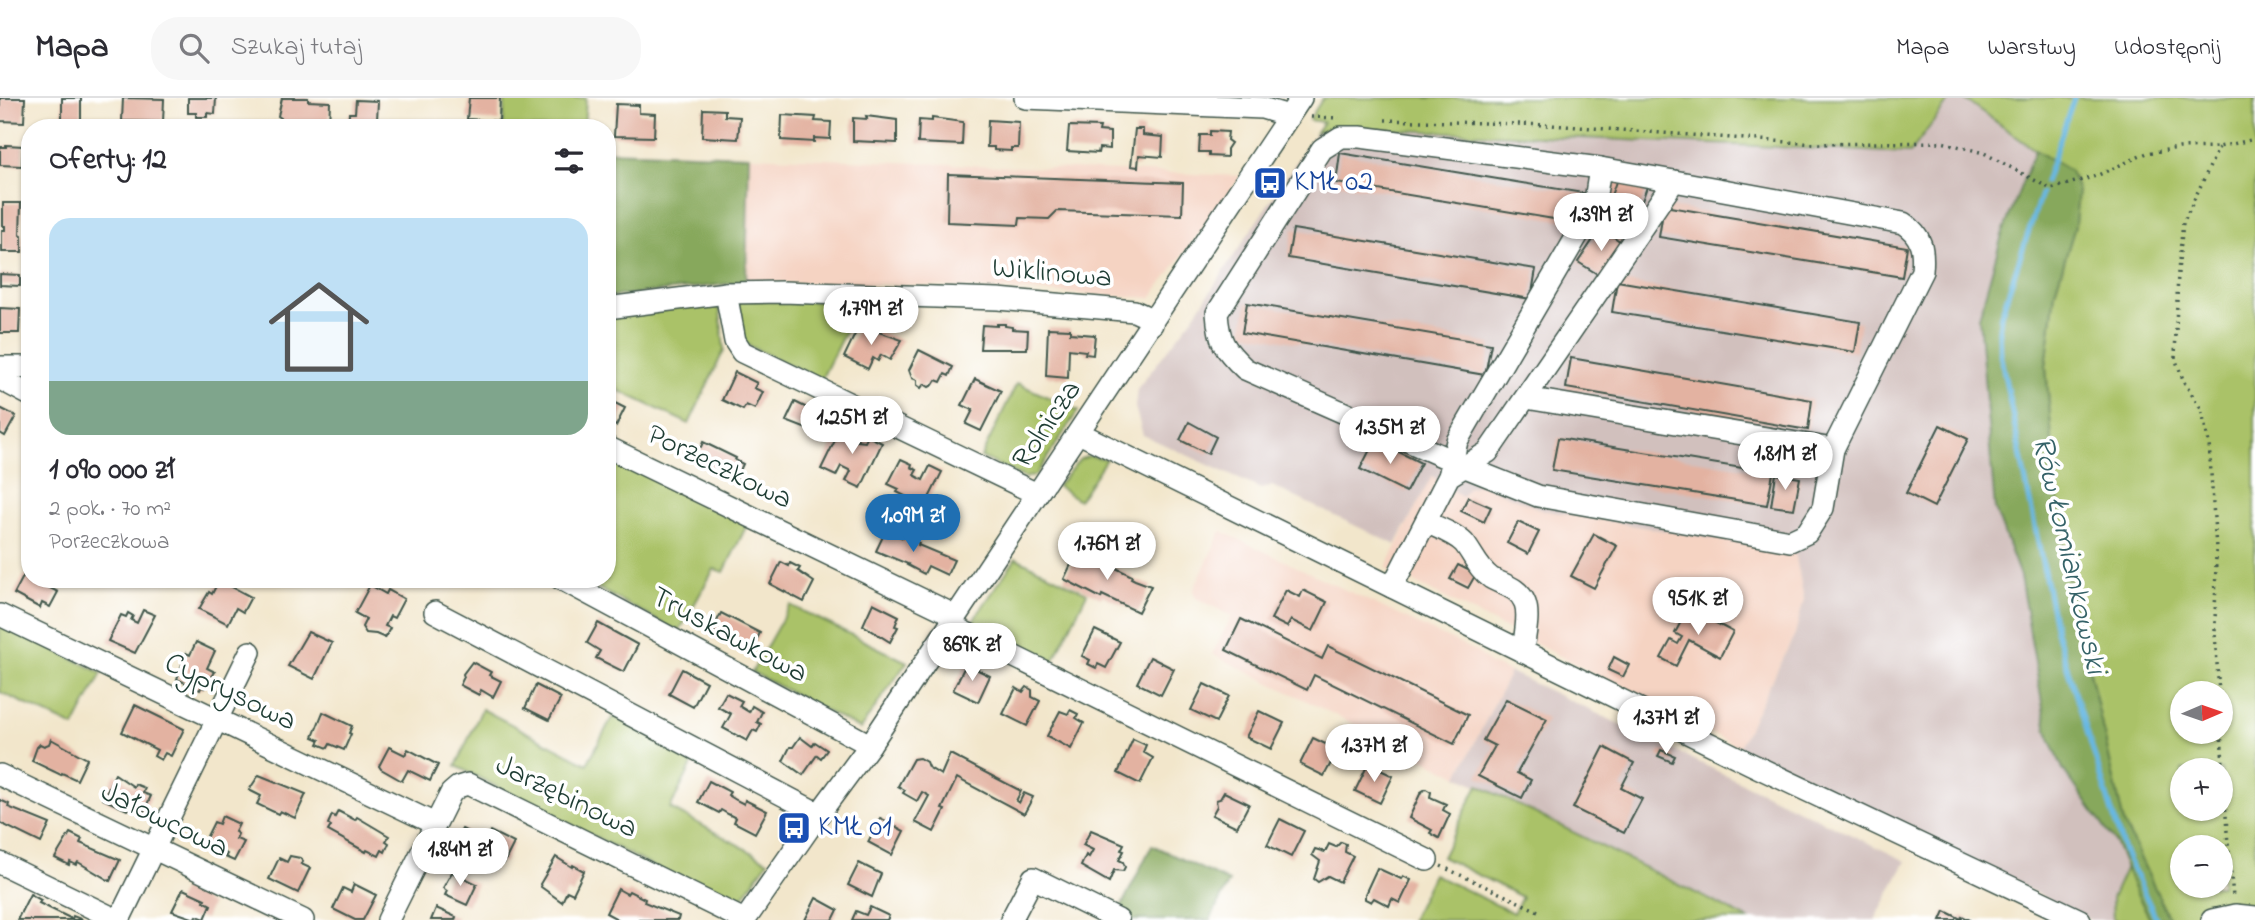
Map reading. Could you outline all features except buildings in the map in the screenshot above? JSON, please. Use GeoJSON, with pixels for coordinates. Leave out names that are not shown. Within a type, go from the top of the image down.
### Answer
{"type":"FeatureCollection","features":[{"type":"Feature","properties":{"kind":"street"},"geometry":{"type":"LineString","coordinates":[[1025,98],[1295,107]]}},
{"type":"Feature","properties":{"kind":"street","name":"Rolnicza"},"geometry":{"type":"LineString","coordinates":[[745,920],[818,814],[870,745],[1295,107]]}},
{"type":"Feature","properties":{"kind":"street"},"geometry":{"type":"LineString","coordinates":[[1341,136],[1600,168],[1674,181],[1903,223],[1913,229],[1920,238],[1922,271],[1833,449],[1823,508],[1807,533],[1790,541],[1538,496],[1455,468],[1245,369],[1224,350],[1218,331],[1217,313],[1322,149],[1341,136]]}},
{"type":"Feature","properties":{"kind":"street"},"geometry":{"type":"LineString","coordinates":[[1392,587],[1455,468],[1457,441],[1594,207],[1600,168]]}},
{"type":"Feature","properties":{"kind":"street"},"geometry":{"type":"LineString","coordinates":[[1455,468],[1488,452],[1674,181]]}},
{"type":"Feature","properties":{"kind":"street","name":"Wiklinowa"},"geometry":{"type":"LineString","coordinates":[[616,307],[726,293],[829,292],[998,299],[1134,312],[1145,316],[1152,324]]}},
{"type":"Feature","properties":{"kind":"street"},"geometry":{"type":"LineString","coordinates":[[726,293],[735,341],[742,352],[1037,494]]}},
{"type":"Feature","properties":{"kind":"street"},"geometry":{"type":"LineString","coordinates":[[0,367],[21,368]]}},
{"type":"Feature","properties":{"kind":"street"},"geometry":{"type":"LineString","coordinates":[[0,379],[21,390]]}},
{"type":"Feature","properties":{"kind":"street"},"geometry":{"type":"LineString","coordinates":[[1526,398],[1833,449]]}},
{"type":"Feature","properties":{"kind":"street"},"geometry":{"type":"LineString","coordinates":[[1079,433],[1751,764],[2080,920]]}},
{"type":"Feature","properties":{"kind":"street","name":"Porzeczkowa"},"geometry":{"type":"LineString","coordinates":[[616,452],[1427,860]]}},
{"type":"Feature","properties":{"kind":"street"},"geometry":{"type":"LineString","coordinates":[[1426,522],[1453,534],[1463,542],[1490,577],[1510,586],[1521,597],[1526,605],[1523,652]]}},
{"type":"Feature","properties":{"kind":"street","name":"Truskawkowa"},"geometry":{"type":"LineString","coordinates":[[578,588],[870,745]]}},
{"type":"Feature","properties":{"kind":"street"},"geometry":{"type":"LineString","coordinates":[[435,612],[818,814]]}},
{"type":"Feature","properties":{"kind":"street","name":"Cyprysowa"},"geometry":{"type":"LineString","coordinates":[[0,615],[435,824]]}},
{"type":"Feature","properties":{"kind":"street"},"geometry":{"type":"LineString","coordinates":[[0,863],[118,920],[250,652]]}},
{"type":"Feature","properties":{"kind":"street","name":"Jałowcowa"},"geometry":{"type":"LineString","coordinates":[[0,775],[303,920]]}},
{"type":"Feature","properties":{"kind":"street","name":"Jarzębinowa"},"geometry":{"type":"LineString","coordinates":[[388,920],[451,793],[468,784],[475,785],[745,920]]}},
{"type":"Feature","properties":{"kind":"street"},"geometry":{"type":"LineString","coordinates":[[1011,920],[1033,878],[1118,920]]}},
{"type":"Feature","properties":{"kind":"street"},"geometry":{"type":"LineString","coordinates":[[2212,920],[2245,916]]}},
{"type":"Feature","properties":{"kind":"path"},"geometry":{"type":"LineString","coordinates":[[1295,107],[1343,118]]}},
{"type":"Feature","properties":{"kind":"path"},"geometry":{"type":"LineString","coordinates":[[1383,120],[1563,126],[1816,144],[1942,142],[1984,153],[2051,189],[2096,177],[2147,153],[2179,148],[2219,147],[2255,139]]}},
{"type":"Feature","properties":{"kind":"path"},"geometry":{"type":"LineString","coordinates":[[2217,681],[2216,549],[2209,443],[2201,409],[2184,382],[2175,358],[2178,271],[2183,223],[2219,147]]}},
{"type":"Feature","properties":{"kind":"path"},"geometry":{"type":"LineString","coordinates":[[2222,744],[2227,832],[2245,916]]}},
{"type":"Feature","properties":{"kind":"path"},"geometry":{"type":"LineString","coordinates":[[1427,860],[1538,911]]}},
{"type":"Feature","properties":{"kind":"shaded area"},"geometry":{"type":"Polygon","coordinates":[[[1951,98],[1963,98],[2035,150],[2002,235],[1979,317],[1995,509],[2020,576],[2048,731],[2063,769],[2116,844],[2134,889],[2151,920],[2090,920],[1739,747],[1795,634],[1804,599],[1795,553],[1542,510],[1481,484],[1467,488],[1462,497],[1432,476],[1396,545],[1272,486],[1261,489],[1143,435],[1135,407],[1137,389],[1194,316],[1316,132],[1337,127],[1909,153],[1951,98]]]}},
{"type":"Feature","properties":{"kind":"shaded area"},"geometry":{"type":"Polygon","coordinates":[[[749,156],[1241,176],[1151,298],[914,285],[747,282],[749,156]]]}},
{"type":"Feature","properties":{"kind":"shaded area"},"geometry":{"type":"Polygon","coordinates":[[[1431,476],[1467,488],[1481,484],[1542,510],[1795,553],[1804,599],[1795,634],[1739,747],[1386,568],[1431,476]]]}},
{"type":"Feature","properties":{"kind":"shaded area"},"geometry":{"type":"Polygon","coordinates":[[[1221,531],[1477,652],[1490,664],[1510,672],[1458,776],[1212,654],[1232,616],[1196,598],[1193,591],[1221,531]]]}},
{"type":"Feature","properties":{"kind":"shaded area"},"geometry":{"type":"Polygon","coordinates":[[[1510,672],[1906,861],[1875,920],[1750,920],[1458,776],[1510,672]]]}},
{"type":"Feature","properties":{"kind":"green space"},"geometry":{"type":"Polygon","coordinates":[[[505,98],[586,98],[585,119],[504,119],[505,98]]]}},
{"type":"Feature","properties":{"kind":"green space"},"geometry":{"type":"Polygon","coordinates":[[[1323,98],[1951,98],[1910,153],[1337,127],[1316,132],[1323,122],[1309,120],[1323,98]]]}},
{"type":"Feature","properties":{"kind":"green space"},"geometry":{"type":"Polygon","coordinates":[[[1963,98],[2255,98],[2255,920],[2113,920],[2112,898],[2135,847],[2124,824],[2066,565],[2046,367],[2055,292],[2075,226],[2070,171],[2035,150],[1963,98]]]}},
{"type":"Feature","properties":{"kind":"green space"},"geometry":{"type":"Polygon","coordinates":[[[2035,150],[2070,171],[2078,191],[2075,226],[2055,292],[2046,367],[2066,565],[2124,824],[2169,918],[2151,920],[2134,889],[2116,844],[2063,769],[2047,731],[2020,576],[1995,509],[1979,317],[2002,235],[2035,150]]]}},
{"type":"Feature","properties":{"kind":"green space"},"geometry":{"type":"Polygon","coordinates":[[[616,151],[749,156],[746,282],[616,296],[616,151]]]}},
{"type":"Feature","properties":{"kind":"green space"},"geometry":{"type":"Polygon","coordinates":[[[739,299],[859,303],[821,380],[741,342],[737,308],[739,299]]]}},
{"type":"Feature","properties":{"kind":"green space"},"geometry":{"type":"Polygon","coordinates":[[[709,303],[720,310],[724,350],[689,424],[616,389],[616,314],[709,303]]]}},
{"type":"Feature","properties":{"kind":"green space"},"geometry":{"type":"Polygon","coordinates":[[[1017,383],[1078,411],[1036,475],[1025,478],[981,457],[1017,383]]]}},
{"type":"Feature","properties":{"kind":"green space"},"geometry":{"type":"Polygon","coordinates":[[[1090,456],[1106,459],[1079,500],[1057,486],[1080,459],[1090,456]]]}},
{"type":"Feature","properties":{"kind":"green space"},"geometry":{"type":"Polygon","coordinates":[[[616,460],[748,523],[724,572],[714,569],[679,632],[598,588],[616,588],[616,460]]]}},
{"type":"Feature","properties":{"kind":"green space"},"geometry":{"type":"Polygon","coordinates":[[[1016,558],[1087,593],[1051,666],[970,625],[1016,558]]]}},
{"type":"Feature","properties":{"kind":"green space"},"geometry":{"type":"Polygon","coordinates":[[[790,605],[907,662],[860,729],[752,672],[790,605]]]}},
{"type":"Feature","properties":{"kind":"green space"},"geometry":{"type":"Polygon","coordinates":[[[0,623],[102,673],[74,727],[0,692],[0,623]]]}},
{"type":"Feature","properties":{"kind":"green space"},"geometry":{"type":"Polygon","coordinates":[[[482,709],[587,764],[613,716],[695,759],[670,808],[768,861],[735,908],[456,766],[482,709]]]}},
{"type":"Feature","properties":{"kind":"green space"},"geometry":{"type":"Polygon","coordinates":[[[1478,785],[1750,920],[1411,920],[1433,874],[1513,913],[1522,897],[1442,857],[1478,785]]]}},
{"type":"Feature","properties":{"kind":"green space"},"geometry":{"type":"Polygon","coordinates":[[[1152,845],[1229,882],[1210,920],[1132,920],[1118,913],[1152,845]]]}},
{"type":"Feature","properties":{"kind":"waterway","name":"Rów Łomiankowski"},"geometry":{"type":"LineString","coordinates":[[2045,182],[2074,98]]}},
{"type":"Feature","properties":{"kind":"waterway","name":"Rów Łomiankowski"},"geometry":{"type":"LineString","coordinates":[[2041,194],[2001,315],[2000,353],[2056,631],[2124,851],[2157,920]]}},
{"type":"Feature","properties":{"kind":"place","name":"KMŁ 02"},"geometry":{"type":"Point","coordinates":[1270,183]}},
{"type":"Feature","properties":{"kind":"place","name":"KMŁ 01"},"geometry":{"type":"Point","coordinates":[794,828]}}]}
